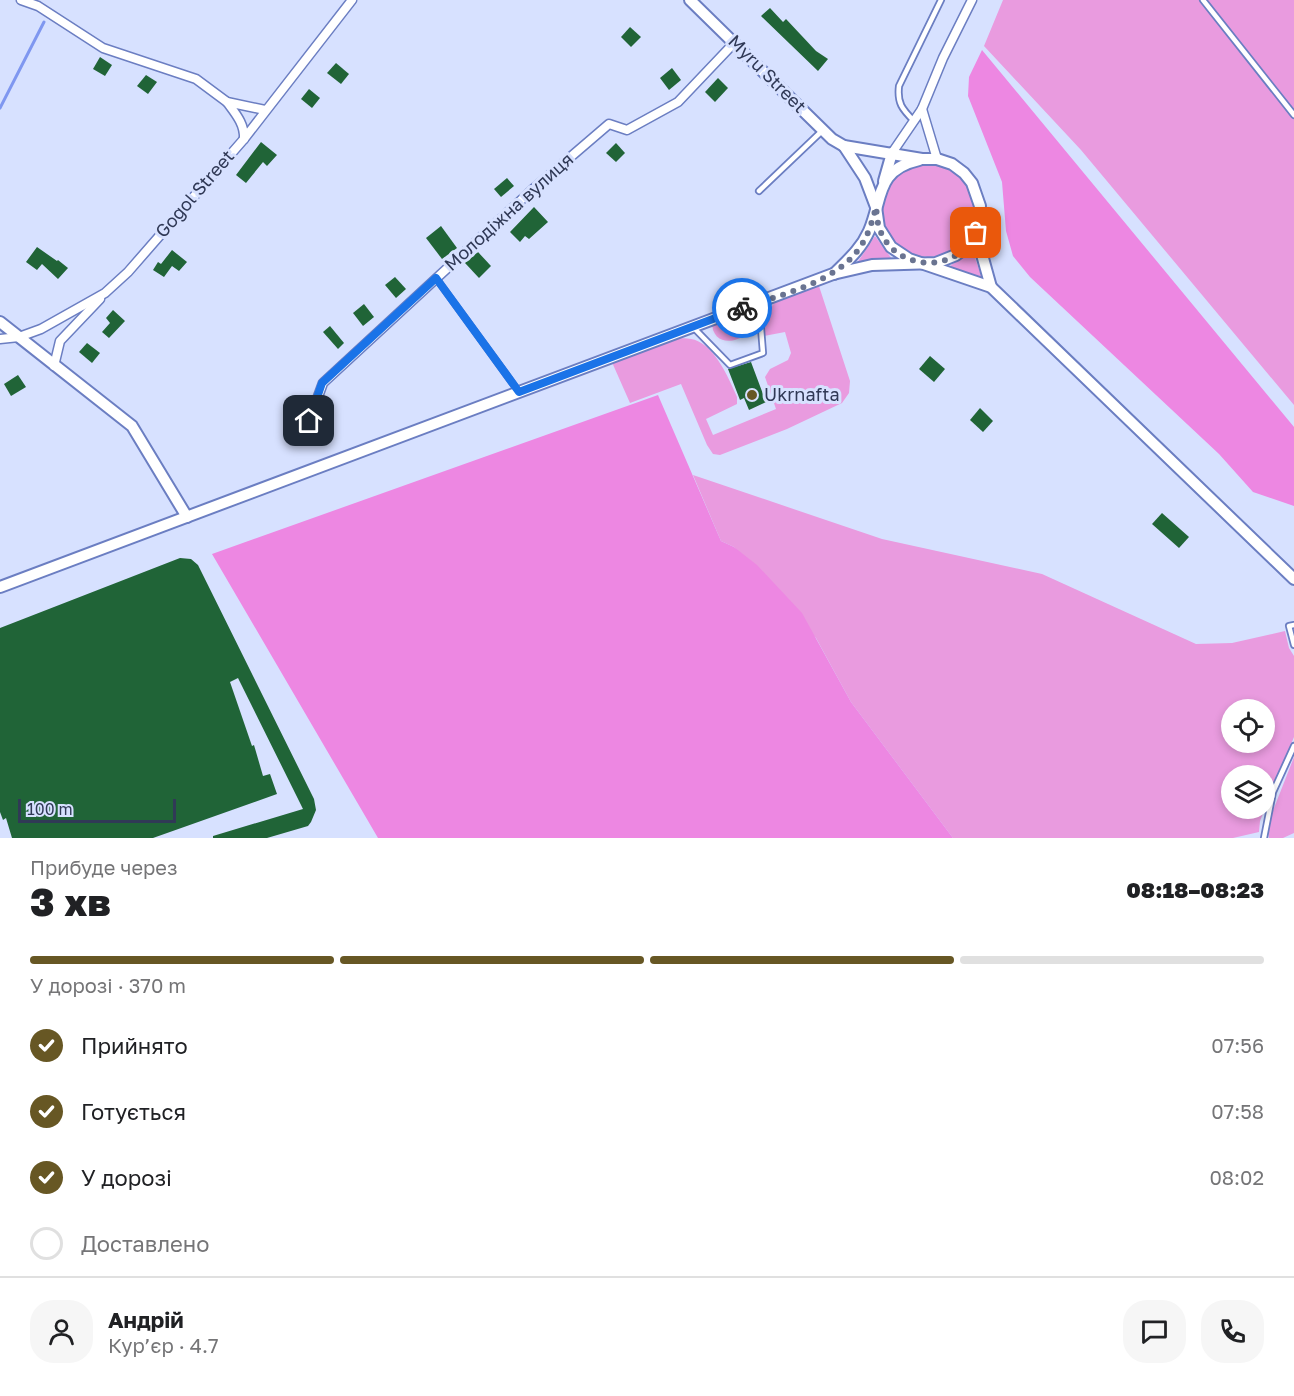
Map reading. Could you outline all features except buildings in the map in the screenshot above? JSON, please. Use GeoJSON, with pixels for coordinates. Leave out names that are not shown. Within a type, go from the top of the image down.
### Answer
{"type":"FeatureCollection","features":[{"type":"Feature","properties":{"kind":"street"},"geometry":{"type":"LineString","coordinates":[[21,0],[38,6],[103,48],[196,79],[227,102],[240,120],[244,139]]}},
{"type":"Feature","properties":{"kind":"street","name":"Gogol Street"},"geometry":{"type":"LineString","coordinates":[[0,339],[19,337],[41,329],[105,292],[128,272],[244,139],[352,0]]}},
{"type":"Feature","properties":{"kind":"street","name":"Myru Street"},"geometry":{"type":"LineString","coordinates":[[690,0],[823,130],[844,146]]}},
{"type":"Feature","properties":{"kind":"street"},"geometry":{"type":"LineString","coordinates":[[833,274],[858,251],[870,230],[892,153],[922,109],[943,58],[972,0]]}},
{"type":"Feature","properties":{"kind":"street","name":"Молодіжна вулиця"},"geometry":{"type":"LineString","coordinates":[[309,421],[322,383],[532,190],[609,124],[627,130],[678,102],[735,42]]}},
{"type":"Feature","properties":{"kind":"street"},"geometry":{"type":"LineString","coordinates":[[227,102],[266,110]]}},
{"type":"Feature","properties":{"kind":"street"},"geometry":{"type":"LineString","coordinates":[[922,109],[937,159]]}},
{"type":"Feature","properties":{"kind":"street"},"geometry":{"type":"LineString","coordinates":[[0,587],[833,274],[872,265],[936,262],[956,255],[968,246],[976,233],[980,206],[972,183],[952,164],[937,159],[922,159],[844,146]]}},
{"type":"Feature","properties":{"kind":"street"},"geometry":{"type":"LineString","coordinates":[[844,146],[865,178],[876,207],[879,228],[891,247],[909,259],[991,287],[1294,579]]}},
{"type":"Feature","properties":{"kind":"street"},"geometry":{"type":"LineString","coordinates":[[882,187],[889,176],[900,167],[922,159]]}},
{"type":"Feature","properties":{"kind":"street"},"geometry":{"type":"LineString","coordinates":[[976,233],[991,287]]}},
{"type":"Feature","properties":{"kind":"street"},"geometry":{"type":"LineString","coordinates":[[54,366],[60,341],[105,292]]}},
{"type":"Feature","properties":{"kind":"street"},"geometry":{"type":"LineString","coordinates":[[0,322],[132,426],[187,517]]}},
{"type":"Feature","properties":{"kind":"lane"},"geometry":{"type":"LineString","coordinates":[[914,121],[903,110],[897,99],[898,86],[941,0]]}},
{"type":"Feature","properties":{"kind":"lane"},"geometry":{"type":"LineString","coordinates":[[1203,0],[1294,115]]}},
{"type":"Feature","properties":{"kind":"lane"},"geometry":{"type":"LineString","coordinates":[[759,191],[823,130]]}},
{"type":"Feature","properties":{"kind":"lane"},"geometry":{"type":"LineString","coordinates":[[436,278],[519,392]]}},
{"type":"Feature","properties":{"kind":"lane"},"geometry":{"type":"LineString","coordinates":[[693,327],[730,365],[763,353],[759,302]]}},
{"type":"Feature","properties":{"kind":"lane"},"geometry":{"type":"LineString","coordinates":[[1294,625],[1289,626],[1294,645]]}},
{"type":"Feature","properties":{"kind":"lane"},"geometry":{"type":"LineString","coordinates":[[1264,838],[1273,792],[1294,746]]}},
{"type":"Feature","properties":{"kind":"shaded area"},"geometry":{"type":"Polygon","coordinates":[[[1003,0],[1294,0],[1294,405],[1081,150],[984,46],[1003,0]]]}},
{"type":"Feature","properties":{"kind":"shaded area"},"geometry":{"type":"Polygon","coordinates":[[[982,50],[1294,427],[1294,506],[1253,492],[1219,454],[1030,277],[1013,256],[1006,231],[1002,182],[968,96],[969,77],[982,50]]]}},
{"type":"Feature","properties":{"kind":"shaded area"},"geometry":{"type":"Polygon","coordinates":[[[928,163],[946,166],[961,177],[972,192],[975,210],[972,228],[961,243],[946,254],[928,257],[910,254],[895,243],[884,228],[881,210],[884,192],[895,177],[910,166],[928,163]]]}},
{"type":"Feature","properties":{"kind":"shaded area"},"geometry":{"type":"Polygon","coordinates":[[[875,236],[892,259],[857,263],[875,236]]]}},
{"type":"Feature","properties":{"kind":"shaded area"},"geometry":{"type":"Polygon","coordinates":[[[972,249],[982,278],[950,266],[972,249]]]}},
{"type":"Feature","properties":{"kind":"shaded area"},"geometry":{"type":"Polygon","coordinates":[[[818,283],[850,381],[849,393],[842,403],[787,429],[720,455],[713,454],[707,445],[681,384],[630,403],[611,360],[673,339],[688,338],[701,342],[713,353],[737,397],[737,404],[706,419],[713,435],[776,409],[765,377],[770,369],[788,360],[791,353],[785,332],[764,336],[767,313],[779,299],[818,283]]]}},
{"type":"Feature","properties":{"kind":"shaded area"},"geometry":{"type":"Polygon","coordinates":[[[747,309],[752,318],[751,327],[746,334],[729,341],[721,339],[714,333],[712,322],[747,309]]]}},
{"type":"Feature","properties":{"kind":"shaded area"},"geometry":{"type":"Polygon","coordinates":[[[658,395],[721,541],[734,547],[757,565],[802,613],[851,702],[953,838],[378,838],[212,554],[658,395]]]}},
{"type":"Feature","properties":{"kind":"shaded area"},"geometry":{"type":"Polygon","coordinates":[[[693,475],[882,539],[1042,574],[1196,644],[1232,643],[1285,631],[1289,648],[1294,656],[1294,737],[1275,784],[1275,765],[1221,765],[1221,819],[1261,819],[1259,832],[1233,838],[953,838],[851,702],[816,638],[734,547],[721,541],[693,475]]]}},
{"type":"Feature","properties":{"kind":"shaded area"},"geometry":{"type":"Polygon","coordinates":[[[1294,757],[1294,833],[1283,838],[1269,838],[1267,826],[1270,819],[1275,819],[1275,806],[1294,757]]]}},
{"type":"Feature","properties":{"kind":"waterway"},"geometry":{"type":"LineString","coordinates":[[0,108],[44,22]]}},
{"type":"Feature","properties":{"kind":"way so far"},"geometry":{"type":"LineString","coordinates":[[742,308],[833,274],[858,251],[870,230],[876,207],[879,228],[884,240],[897,253],[923,263],[936,262],[956,255],[968,246],[976,233]]}},
{"type":"Feature","properties":{"kind":"place","name":"Ukrnafta"},"geometry":{"type":"Point","coordinates":[752,395]}},
{"type":"Feature","properties":{"kind":"route"},"geometry":{"type":"LineString","coordinates":[[309,421],[322,383],[436,278],[519,392],[742,308]]}}]}
